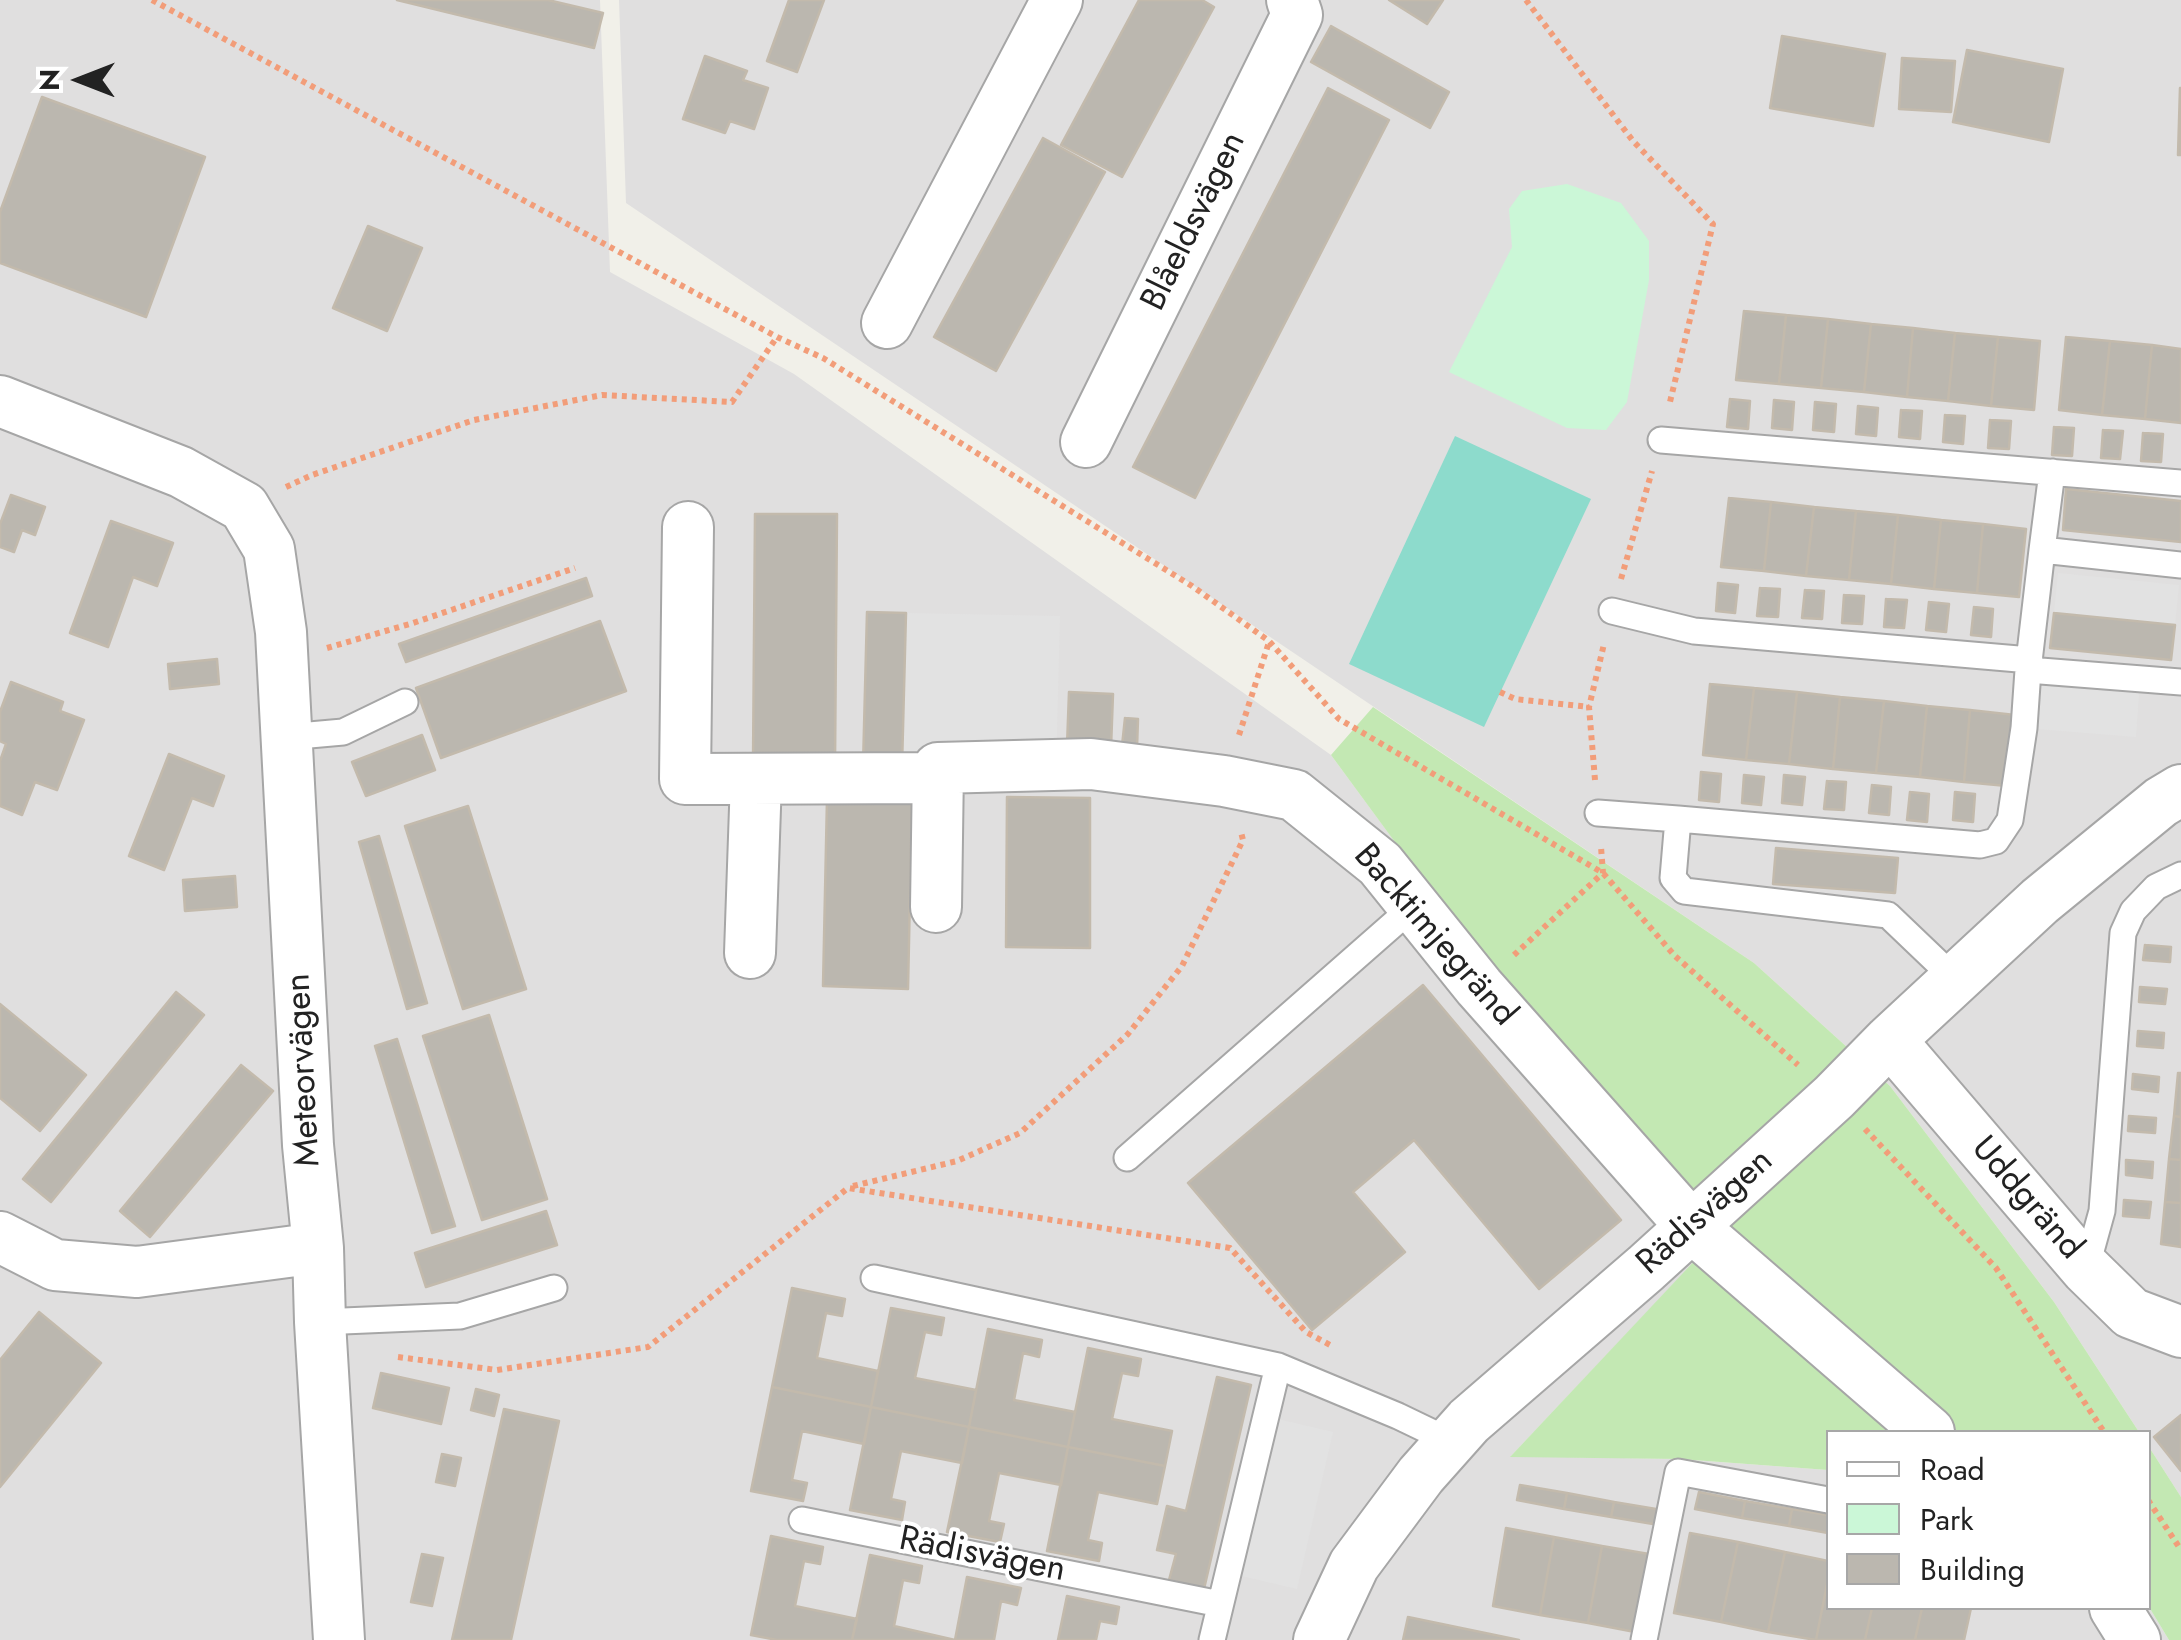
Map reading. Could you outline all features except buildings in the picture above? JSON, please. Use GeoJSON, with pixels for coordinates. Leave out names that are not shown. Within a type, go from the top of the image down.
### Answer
{"type":"FeatureCollection","features":[{"type":"Feature","properties":{"kind":"street"},"geometry":{"type":"LineString","coordinates":[[886,323],[1057,0]]}},
{"type":"Feature","properties":{"kind":"street","name":"Blåeldsvägen"},"geometry":{"type":"LineString","coordinates":[[1086,442],[1296,15],[1292,0]]}},
{"type":"Feature","properties":{"kind":"street"},"geometry":{"type":"LineString","coordinates":[[0,401],[180,472],[244,507]]}},
{"type":"Feature","properties":{"kind":"street","name":"Meteorvägen"},"geometry":{"type":"LineString","coordinates":[[244,507],[269,549],[281,632],[339,1640]]}},
{"type":"Feature","properties":{"kind":"street","name":"Backtimjegränd"},"geometry":{"type":"LineString","coordinates":[[688,527],[685,779],[938,778],[938,768],[1091,764],[1294,794],[1380,864],[1479,987],[1690,1226],[1927,1430]]}},
{"type":"Feature","properties":{"kind":"street"},"geometry":{"type":"LineString","coordinates":[[750,953],[756,778]]}},
{"type":"Feature","properties":{"kind":"street"},"geometry":{"type":"LineString","coordinates":[[936,907],[938,778]]}},
{"type":"Feature","properties":{"kind":"street","name":"Rädisvägen"},"geometry":{"type":"LineString","coordinates":[[1319,1640],[1354,1565],[1420,1474],[1469,1421],[1646,1268],[1834,1097],[2040,901],[2181,790]]}},
{"type":"Feature","properties":{"kind":"street","name":"Uddgränd"},"geometry":{"type":"LineString","coordinates":[[1890,1040],[2086,1269],[2131,1313],[2181,1332]]}},
{"type":"Feature","properties":{"kind":"street"},"geometry":{"type":"LineString","coordinates":[[0,1237],[55,1264],[137,1272],[318,1248]]}},
{"type":"Feature","properties":{"kind":"street"},"geometry":{"type":"LineString","coordinates":[[2116,1610],[2135,1640]]}},
{"type":"Feature","properties":{"kind":"lane"},"geometry":{"type":"LineString","coordinates":[[1661,440],[2181,483]]}},
{"type":"Feature","properties":{"kind":"lane"},"geometry":{"type":"LineString","coordinates":[[1598,813],[1980,844],[1996,841],[2010,820],[2024,728],[2052,472]]}},
{"type":"Feature","properties":{"kind":"lane"},"geometry":{"type":"LineString","coordinates":[[2042,550],[2181,565]]}},
{"type":"Feature","properties":{"kind":"lane"},"geometry":{"type":"LineString","coordinates":[[1612,611],[1694,631],[2181,682]]}},
{"type":"Feature","properties":{"kind":"lane"},"geometry":{"type":"LineString","coordinates":[[287,737],[343,732],[405,702]]}},
{"type":"Feature","properties":{"kind":"lane"},"geometry":{"type":"LineString","coordinates":[[1678,818],[1673,878],[1684,891],[1888,915],[1955,979]]}},
{"type":"Feature","properties":{"kind":"lane"},"geometry":{"type":"LineString","coordinates":[[2086,1269],[2102,1211],[2124,933],[2133,911],[2156,886],[2181,875]]}},
{"type":"Feature","properties":{"kind":"lane"},"geometry":{"type":"LineString","coordinates":[[1127,1158],[1414,906]]}},
{"type":"Feature","properties":{"kind":"lane"},"geometry":{"type":"LineString","coordinates":[[874,1278],[1278,1366],[1452,1442]]}},
{"type":"Feature","properties":{"kind":"lane"},"geometry":{"type":"LineString","coordinates":[[320,1322],[460,1316],[554,1288]]}},
{"type":"Feature","properties":{"kind":"lane"},"geometry":{"type":"LineString","coordinates":[[1212,1640],[1278,1366]]}},
{"type":"Feature","properties":{"kind":"lane"},"geometry":{"type":"LineString","coordinates":[[1644,1640],[1678,1472],[1826,1500]]}},
{"type":"Feature","properties":{"kind":"lane","name":"Rädisvägen"},"geometry":{"type":"LineString","coordinates":[[802,1520],[1220,1604]]}},
{"type":"Feature","properties":{"kind":"path"},"geometry":{"type":"LineString","coordinates":[[152,0],[822,358],[1192,586],[1269,641],[1339,719],[1603,873],[1674,956],[1834,1097],[1996,1268],[2103,1430]]}},
{"type":"Feature","properties":{"kind":"path"},"geometry":{"type":"LineString","coordinates":[[1526,0],[1634,141],[1712,224],[1661,440],[1588,707],[1603,873]]}},
{"type":"Feature","properties":{"kind":"path"},"geometry":{"type":"LineString","coordinates":[[244,507],[312,475],[474,420],[602,395],[732,402],[777,337]]}},
{"type":"Feature","properties":{"kind":"path"},"geometry":{"type":"LineString","coordinates":[[282,662],[574,568]]}},
{"type":"Feature","properties":{"kind":"path"},"geometry":{"type":"LineString","coordinates":[[848,1188],[957,1161],[1020,1133],[1128,1034],[1182,966],[1243,840],[1224,781],[1269,641]]}},
{"type":"Feature","properties":{"kind":"path"},"geometry":{"type":"LineString","coordinates":[[1500,692],[1515,699],[1588,707]]}},
{"type":"Feature","properties":{"kind":"path"},"geometry":{"type":"LineString","coordinates":[[1479,987],[1603,873]]}},
{"type":"Feature","properties":{"kind":"path"},"geometry":{"type":"LineString","coordinates":[[2151,1505],[2181,1550]]}},
{"type":"Feature","properties":{"kind":"shaded area"},"geometry":{"type":"Polygon","coordinates":[[[0,0],[600,0],[610,272],[794,374],[1331,755],[1700,1256],[1511,1456],[1680,1459],[1826,1470],[1826,1610],[2151,1610],[2169,1640],[0,1640],[0,0]]]}},
{"type":"Feature","properties":{"kind":"shaded area"},"geometry":{"type":"Polygon","coordinates":[[[619,0],[2181,0],[2181,1497],[2151,1450],[2151,1430],[2138,1430],[2054,1302],[1890,1086],[1754,963],[626,203],[619,0]]]}},
{"type":"Feature","properties":{"kind":"shaded area"},"geometry":{"type":"Polygon","coordinates":[[[1455,436],[1591,499],[1484,727],[1349,664],[1455,436]]]}},
{"type":"Feature","properties":{"kind":"shaded area"},"geometry":{"type":"Polygon","coordinates":[[[2058,573],[2179,585],[2175,625],[2054,613],[2058,573]]]}},
{"type":"Feature","properties":{"kind":"shaded area"},"geometry":{"type":"Polygon","coordinates":[[[906,613],[1060,616],[1056,770],[902,767],[906,613]]]}},
{"type":"Feature","properties":{"kind":"shaded area"},"geometry":{"type":"Polygon","coordinates":[[[2028,670],[2140,679],[2136,737],[2024,728],[2028,670]]]}},
{"type":"Feature","properties":{"kind":"shaded area"},"geometry":{"type":"Polygon","coordinates":[[[1265,1416],[1333,1432],[1297,1589],[1229,1573],[1265,1416]]]}},
{"type":"Feature","properties":{"kind":"green space"},"geometry":{"type":"Polygon","coordinates":[[[1567,184],[1621,203],[1649,241],[1649,280],[1627,402],[1606,430],[1567,428],[1449,372],[1512,247],[1509,209],[1522,191],[1567,184]]]}},
{"type":"Feature","properties":{"kind":"green space"},"geometry":{"type":"Polygon","coordinates":[[[1373,707],[1754,963],[1890,1086],[2054,1302],[2138,1430],[1826,1430],[1826,1470],[1680,1459],[1510,1457],[1699,1256],[1331,755],[1373,707]]]}},
{"type":"Feature","properties":{"kind":"green space"},"geometry":{"type":"Polygon","coordinates":[[[2151,1450],[2181,1497],[2181,1640],[2169,1640],[2151,1610],[2151,1450]]]}}]}
